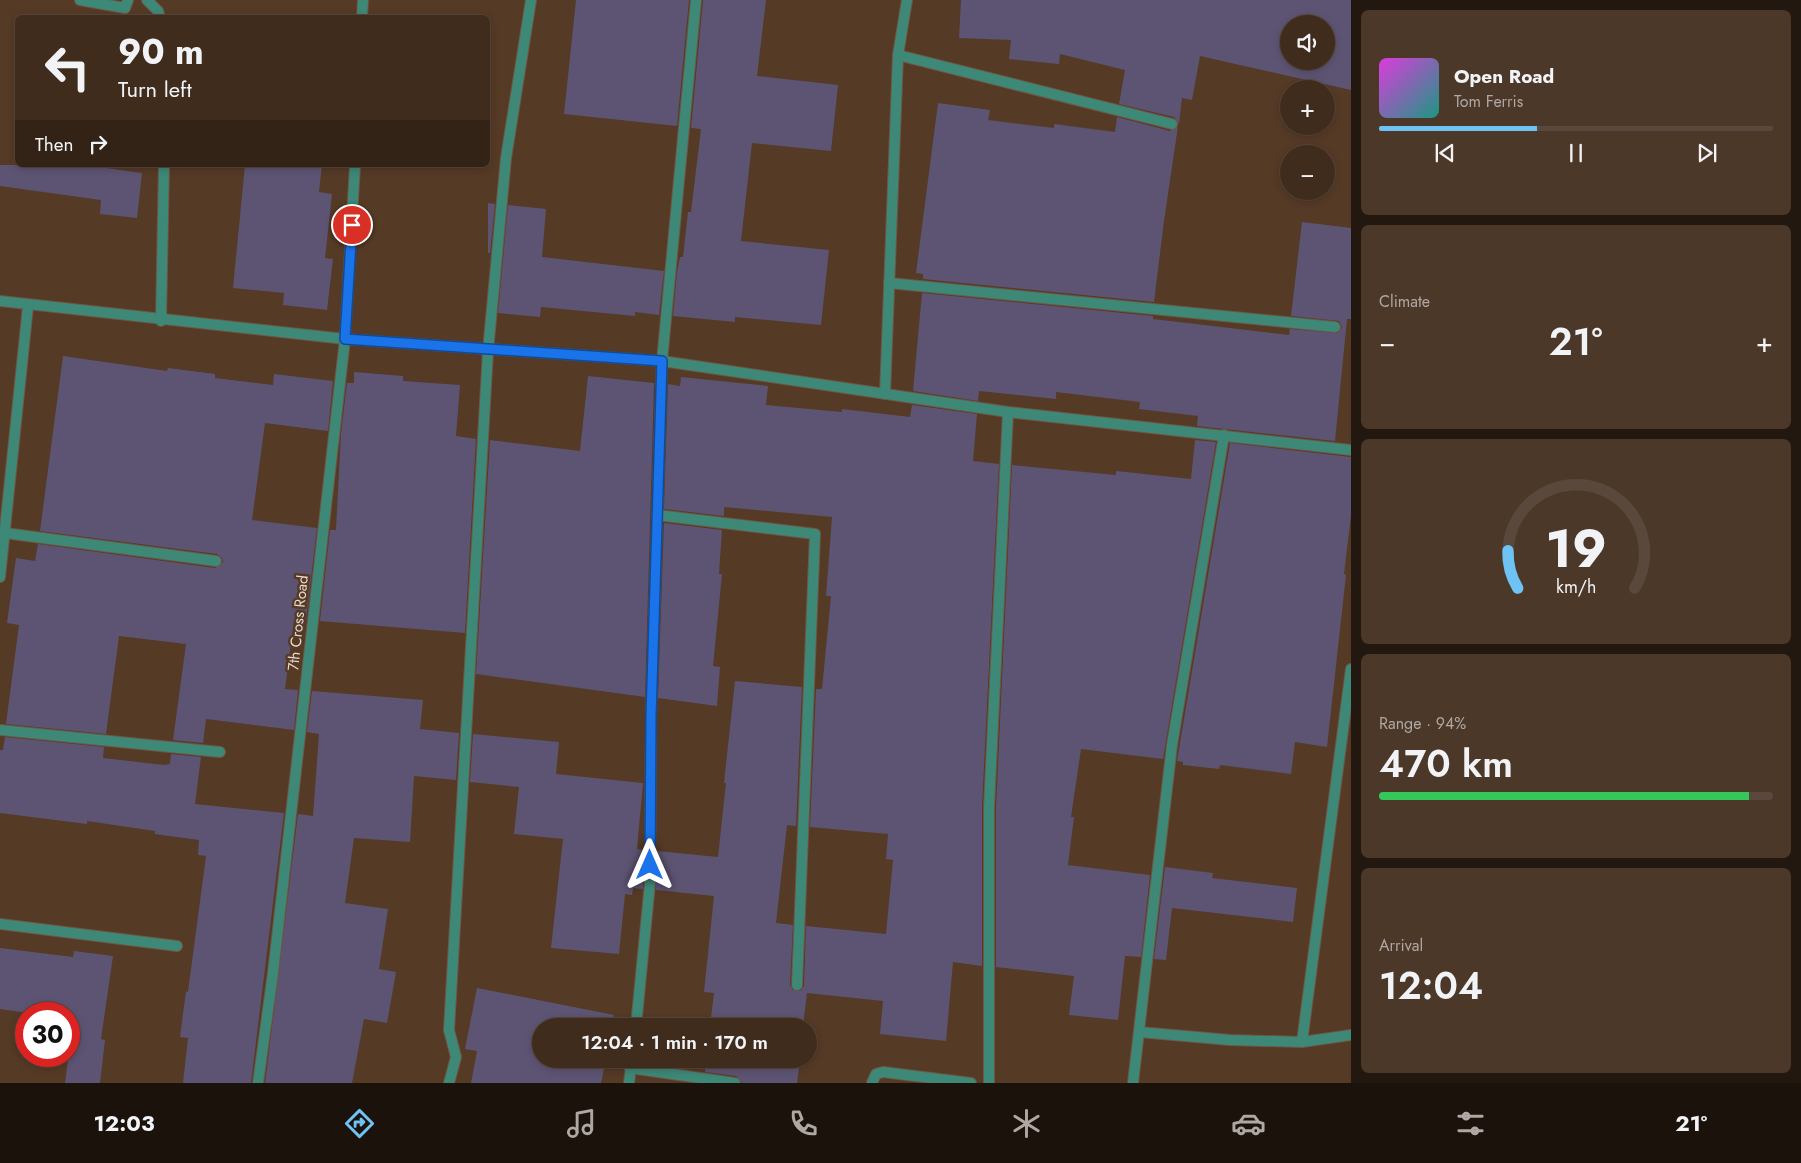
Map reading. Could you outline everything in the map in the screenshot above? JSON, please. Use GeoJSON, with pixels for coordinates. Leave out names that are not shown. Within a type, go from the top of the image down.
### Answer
{"type":"FeatureCollection","features":[{"type":"Feature","properties":{"kind":"street"},"geometry":{"type":"LineString","coordinates":[[80,0],[126,4],[136,0]]}},
{"type":"Feature","properties":{"kind":"street"},"geometry":{"type":"LineString","coordinates":[[147,0],[158,11],[159,15]]}},
{"type":"Feature","properties":{"kind":"street"},"geometry":{"type":"LineString","coordinates":[[362,15],[363,0]]}},
{"type":"Feature","properties":{"kind":"street"},"geometry":{"type":"LineString","coordinates":[[449,1083],[456,1057],[449,1030],[488,351],[506,158],[531,0]]}},
{"type":"Feature","properties":{"kind":"street"},"geometry":{"type":"LineString","coordinates":[[637,1018],[650,883],[651,717],[662,361],[696,0]]}},
{"type":"Feature","properties":{"kind":"street"},"geometry":{"type":"LineString","coordinates":[[885,394],[898,55],[907,0]]}},
{"type":"Feature","properties":{"kind":"street"},"geometry":{"type":"LineString","coordinates":[[898,55],[1172,124]]}},
{"type":"Feature","properties":{"kind":"street"},"geometry":{"type":"LineString","coordinates":[[161,320],[164,167]]}},
{"type":"Feature","properties":{"kind":"street","name":"7th Cross Road"},"geometry":{"type":"LineString","coordinates":[[258,1083],[273,973],[345,339],[355,167]]}},
{"type":"Feature","properties":{"kind":"street"},"geometry":{"type":"LineString","coordinates":[[889,283],[1335,327]]}},
{"type":"Feature","properties":{"kind":"street"},"geometry":{"type":"LineString","coordinates":[[0,302],[345,339],[488,351],[662,361],[1008,412],[1351,450]]}},
{"type":"Feature","properties":{"kind":"street"},"geometry":{"type":"LineString","coordinates":[[0,577],[28,306]]}},
{"type":"Feature","properties":{"kind":"street"},"geometry":{"type":"LineString","coordinates":[[989,1083],[988,807],[1008,412]]}},
{"type":"Feature","properties":{"kind":"street"},"geometry":{"type":"LineString","coordinates":[[1133,1083],[1172,745],[1224,435]]}},
{"type":"Feature","properties":{"kind":"street"},"geometry":{"type":"LineString","coordinates":[[657,515],[815,534],[797,985]]}},
{"type":"Feature","properties":{"kind":"street"},"geometry":{"type":"LineString","coordinates":[[4,534],[216,561]]}},
{"type":"Feature","properties":{"kind":"street"},"geometry":{"type":"LineString","coordinates":[[1302,1042],[1351,669]]}},
{"type":"Feature","properties":{"kind":"street"},"geometry":{"type":"LineString","coordinates":[[0,730],[220,752]]}},
{"type":"Feature","properties":{"kind":"street"},"geometry":{"type":"LineString","coordinates":[[0,924],[177,946]]}},
{"type":"Feature","properties":{"kind":"street"},"geometry":{"type":"LineString","coordinates":[[1139,1032],[1230,1040],[1302,1042],[1351,1035]]}},
{"type":"Feature","properties":{"kind":"street"},"geometry":{"type":"LineString","coordinates":[[628,1083],[630,1068]]}},
{"type":"Feature","properties":{"kind":"street"},"geometry":{"type":"LineString","coordinates":[[657,1068],[735,1083]]}},
{"type":"Feature","properties":{"kind":"street"},"geometry":{"type":"LineString","coordinates":[[872,1083],[876,1074],[883,1072],[970,1083]]}},
{"type":"Feature","properties":{"kind":"building"},"geometry":{"type":"Polygon","coordinates":[[[576,0],[689,0],[677,126],[564,114],[576,0]]]}},
{"type":"Feature","properties":{"kind":"building"},"geometry":{"type":"Polygon","coordinates":[[[703,0],[766,0],[757,76],[838,85],[831,151],[752,143],[741,241],[829,250],[821,325],[735,317],[735,322],[673,316],[677,272],[680,257],[683,257],[688,212],[691,212],[701,129],[691,128],[703,0]]]}},
{"type":"Feature","properties":{"kind":"building"},"geometry":{"type":"Polygon","coordinates":[[[961,0],[1351,0],[1351,90],[1335,86],[1335,80],[1307,80],[1200,56],[1192,100],[1182,98],[1179,124],[1174,117],[1119,104],[1125,70],[1060,54],[1059,64],[1009,59],[1011,40],[959,38],[961,0]]]}},
{"type":"Feature","properties":{"kind":"building"},"geometry":{"type":"Polygon","coordinates":[[[938,103],[990,110],[988,120],[1054,128],[1054,124],[1115,132],[1117,117],[1170,131],[1178,126],[1154,302],[923,279],[923,274],[916,273],[938,103]]]}},
{"type":"Feature","properties":{"kind":"building"},"geometry":{"type":"Polygon","coordinates":[[[0,165],[15,165],[15,167],[98,167],[142,173],[137,218],[100,214],[101,200],[0,186],[0,165]]]}},
{"type":"Feature","properties":{"kind":"building"},"geometry":{"type":"Polygon","coordinates":[[[245,167],[322,167],[319,192],[332,194],[325,258],[333,259],[327,310],[283,305],[284,293],[233,288],[245,167]]]}},
{"type":"Feature","properties":{"kind":"building"},"geometry":{"type":"Polygon","coordinates":[[[488,203],[495,204],[490,253],[488,253],[488,203]]]}},
{"type":"Feature","properties":{"kind":"building"},"geometry":{"type":"Polygon","coordinates":[[[508,205],[546,209],[542,257],[664,271],[659,315],[635,312],[635,316],[541,307],[540,317],[498,313],[508,205]]]}},
{"type":"Feature","properties":{"kind":"building"},"geometry":{"type":"Polygon","coordinates":[[[1302,222],[1351,228],[1351,319],[1347,319],[1335,441],[1197,426],[1198,416],[1139,409],[1140,402],[1056,392],[1056,399],[979,391],[978,401],[913,391],[922,293],[1153,316],[1153,319],[1289,335],[1290,329],[1337,333],[1342,327],[1339,321],[1291,316],[1302,222]]]}},
{"type":"Feature","properties":{"kind":"building"},"geometry":{"type":"Polygon","coordinates":[[[63,356],[167,371],[168,368],[215,374],[215,378],[273,385],[274,374],[333,381],[328,431],[265,423],[252,520],[317,528],[306,620],[294,620],[285,689],[298,690],[294,730],[206,719],[203,743],[173,740],[186,644],[119,636],[106,734],[6,724],[19,625],[7,623],[16,558],[35,561],[38,544],[215,568],[223,562],[222,558],[217,554],[40,531],[63,356]]]}},
{"type":"Feature","properties":{"kind":"building"},"geometry":{"type":"Polygon","coordinates":[[[354,372],[403,376],[403,381],[460,385],[456,436],[476,439],[465,633],[320,621],[330,530],[336,530],[341,433],[347,383],[354,383],[354,372]]]}},
{"type":"Feature","properties":{"kind":"building"},"geometry":{"type":"Polygon","coordinates":[[[588,376],[654,383],[645,697],[476,674],[490,440],[580,451],[588,376]]]}},
{"type":"Feature","properties":{"kind":"building"},"geometry":{"type":"Polygon","coordinates":[[[681,377],[768,386],[766,405],[842,412],[842,409],[910,417],[912,405],[977,414],[973,461],[999,464],[982,807],[982,966],[953,962],[946,1041],[880,1034],[883,1001],[807,993],[804,1018],[711,1018],[714,993],[704,992],[714,896],[656,890],[657,851],[718,857],[735,681],[802,687],[796,826],[787,825],[776,923],[793,925],[790,985],[793,990],[800,991],[804,986],[806,926],[886,934],[893,860],[886,859],[888,834],[810,827],[816,689],[822,689],[831,596],[826,596],[832,517],[724,507],[724,516],[664,509],[668,384],[680,386],[681,377]]]}},
{"type":"Feature","properties":{"kind":"building"},"geometry":{"type":"Polygon","coordinates":[[[1195,440],[1216,442],[1163,759],[1081,749],[1071,817],[1074,817],[1068,865],[1150,875],[1141,957],[1125,956],[1118,1020],[1069,1015],[1074,976],[996,967],[996,807],[1012,465],[1116,475],[1116,471],[1191,479],[1195,440]]]}},
{"type":"Feature","properties":{"kind":"building"},"geometry":{"type":"Polygon","coordinates":[[[1230,443],[1351,457],[1351,515],[1327,747],[1295,742],[1291,774],[1220,765],[1219,769],[1183,765],[1183,762],[1177,761],[1230,443]]]}},
{"type":"Feature","properties":{"kind":"building"},"geometry":{"type":"Polygon","coordinates":[[[664,523],[722,530],[719,574],[722,574],[713,666],[720,667],[717,706],[658,698],[664,523]]]}},
{"type":"Feature","properties":{"kind":"building"},"geometry":{"type":"Polygon","coordinates":[[[312,691],[423,700],[420,729],[459,733],[456,780],[414,776],[410,842],[354,838],[345,903],[388,909],[379,969],[396,972],[387,1023],[364,1019],[352,1083],[265,1083],[298,814],[313,816],[319,734],[307,732],[312,691]]]}},
{"type":"Feature","properties":{"kind":"building"},"geometry":{"type":"Polygon","coordinates":[[[473,734],[559,742],[556,774],[643,783],[637,849],[643,850],[643,889],[633,888],[632,895],[625,894],[619,954],[551,948],[563,839],[514,834],[519,787],[470,782],[473,734]]]}},
{"type":"Feature","properties":{"kind":"building"},"geometry":{"type":"Polygon","coordinates":[[[5,737],[104,747],[103,758],[164,765],[170,764],[171,754],[201,757],[195,804],[284,813],[251,1083],[183,1083],[188,1038],[180,1037],[186,991],[188,992],[206,856],[198,855],[199,840],[155,834],[155,831],[87,821],[87,824],[0,813],[0,750],[3,750],[5,737]]]}},
{"type":"Feature","properties":{"kind":"building"},"geometry":{"type":"Polygon","coordinates":[[[1165,867],[1213,873],[1212,878],[1297,888],[1293,922],[1172,908],[1166,960],[1154,959],[1165,867]]]}},
{"type":"Feature","properties":{"kind":"building"},"geometry":{"type":"Polygon","coordinates":[[[0,948],[73,957],[74,951],[113,956],[101,1039],[105,1040],[100,1083],[65,1083],[67,1067],[80,1067],[80,1002],[15,1002],[15,1011],[0,1009],[0,948]]]}},
{"type":"Feature","properties":{"kind":"building"},"geometry":{"type":"Polygon","coordinates":[[[477,988],[614,1015],[613,1018],[532,1018],[532,1068],[604,1068],[601,1083],[471,1083],[477,1051],[465,1049],[477,988]]]}},
{"type":"Feature","properties":{"kind":"building"},"geometry":{"type":"Polygon","coordinates":[[[705,1068],[799,1068],[797,1083],[742,1083],[736,1076],[705,1072],[705,1068]]]}},
{"type":"Feature","properties":{"kind":"route"},"geometry":{"type":"LineString","coordinates":[[352,225],[345,339],[488,351],[662,361],[651,717],[650,865]]}}]}
